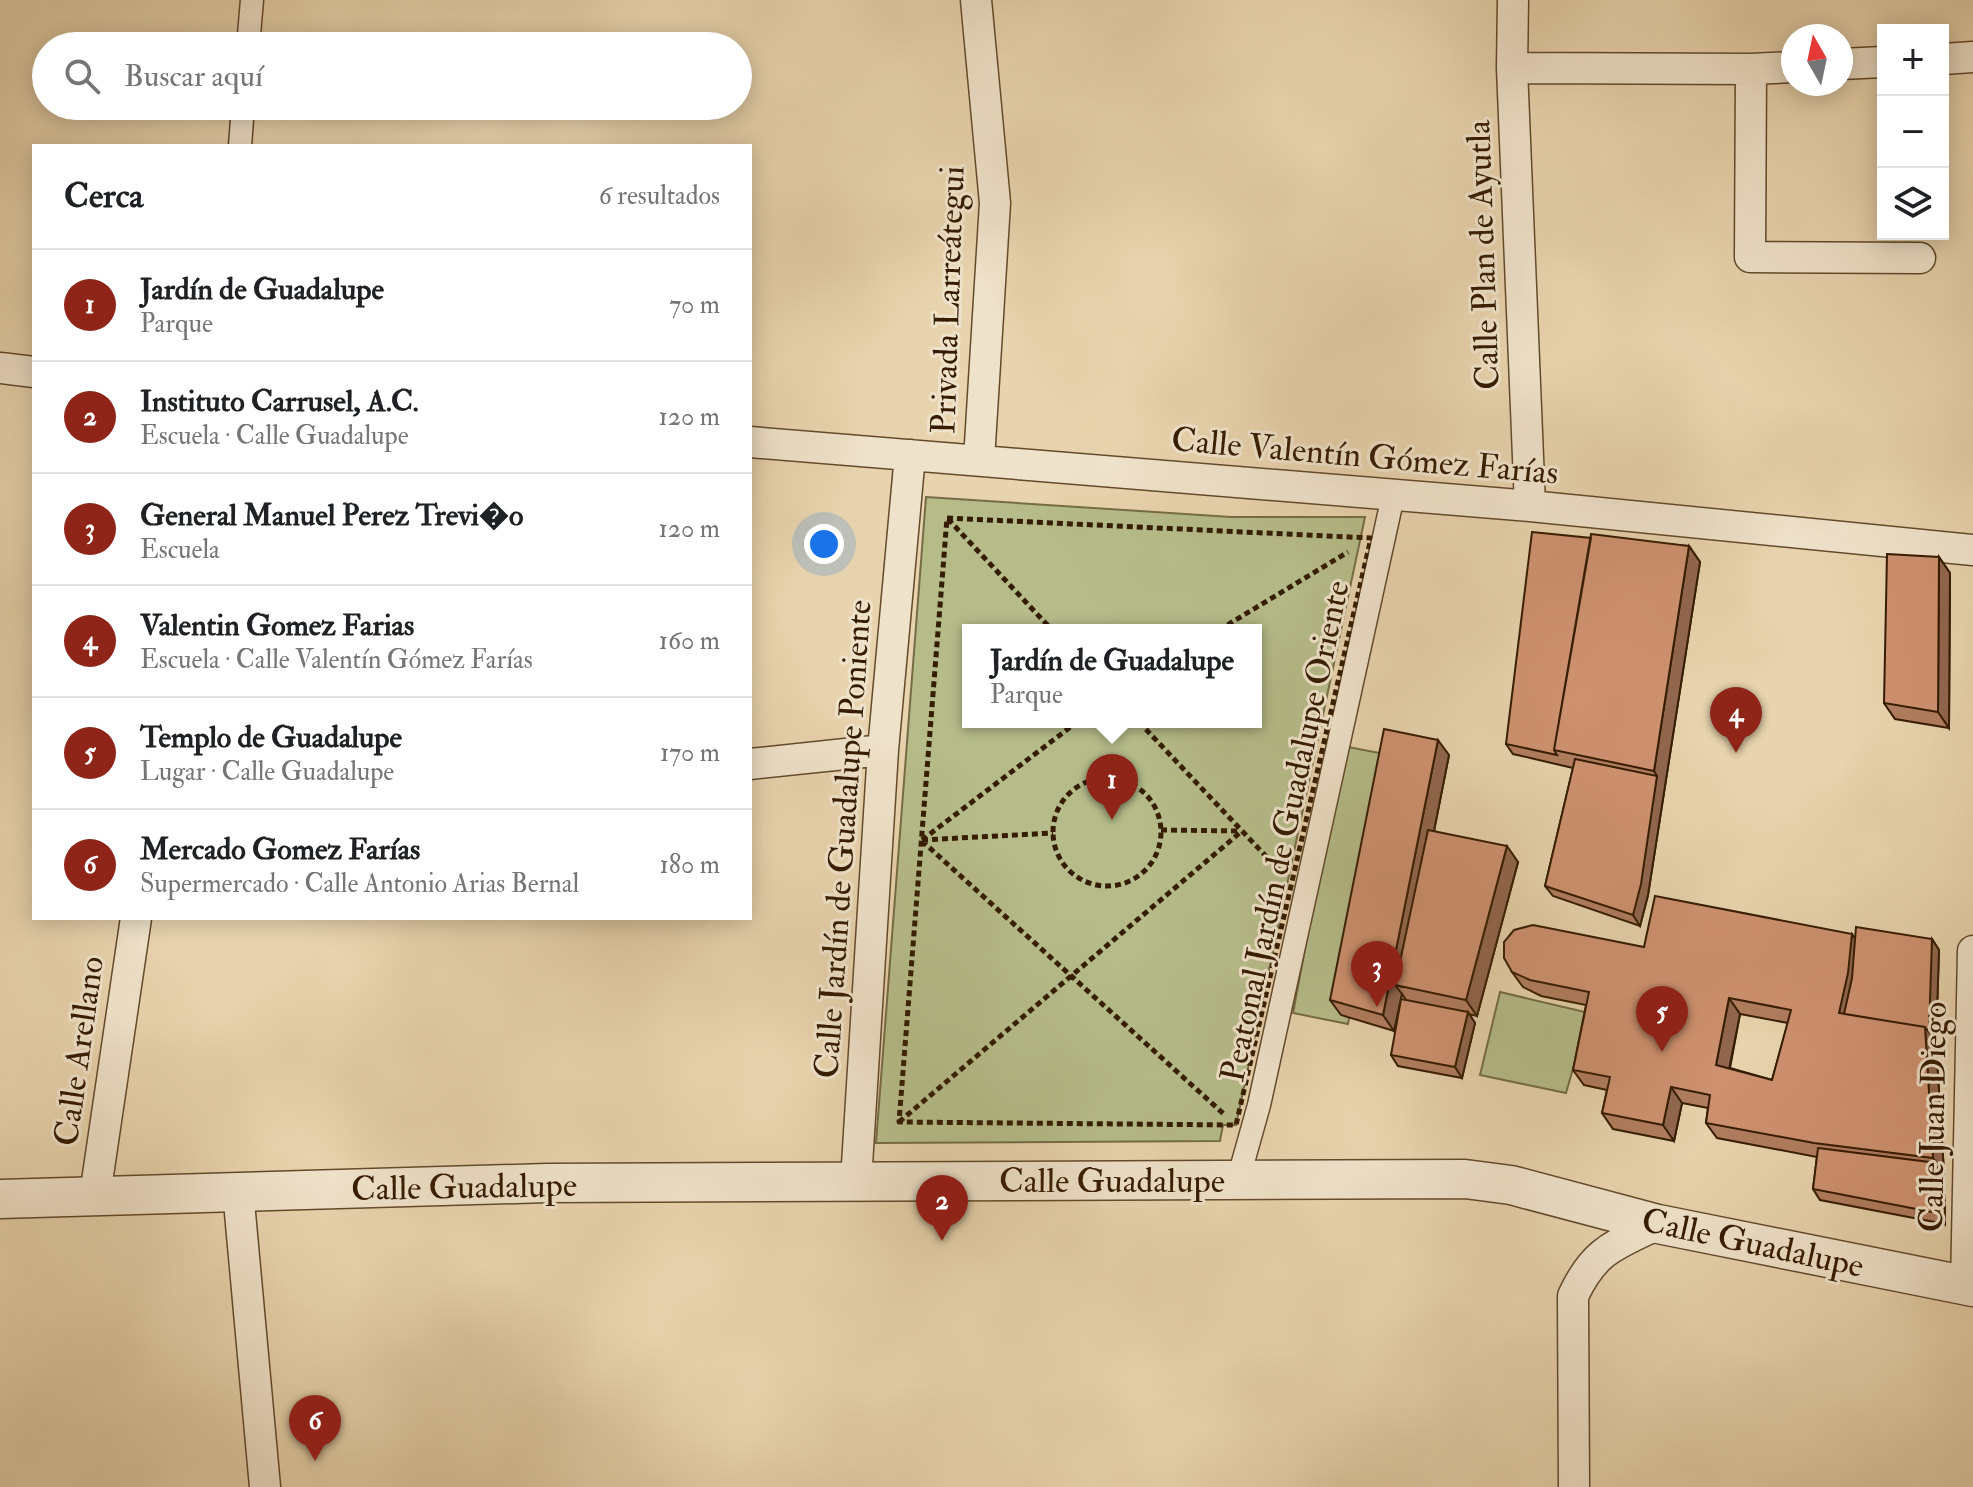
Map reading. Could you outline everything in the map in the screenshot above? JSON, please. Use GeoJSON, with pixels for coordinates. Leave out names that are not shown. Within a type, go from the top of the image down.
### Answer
{"type":"FeatureCollection","features":[{"type":"Feature","properties":{"kind":"street"},"geometry":{"type":"LineString","coordinates":[[249,32],[252,0]]}},
{"type":"Feature","properties":{"kind":"street","name":"Privada Larreátegui"},"geometry":{"type":"LineString","coordinates":[[976,0],[995,203],[979,460]]}},
{"type":"Feature","properties":{"kind":"street","name":"Calle Plan de Ayutla"},"geometry":{"type":"LineString","coordinates":[[1513,0],[1512,68],[1530,506]]}},
{"type":"Feature","properties":{"kind":"street"},"geometry":{"type":"LineString","coordinates":[[1949,59],[1973,57]]}},
{"type":"Feature","properties":{"kind":"street"},"geometry":{"type":"LineString","coordinates":[[1853,63],[1877,62]]}},
{"type":"Feature","properties":{"kind":"street"},"geometry":{"type":"LineString","coordinates":[[1512,68],[1781,68]]}},
{"type":"Feature","properties":{"kind":"street"},"geometry":{"type":"LineString","coordinates":[[1751,69],[1750,257],[1920,258]]}},
{"type":"Feature","properties":{"kind":"street"},"geometry":{"type":"LineString","coordinates":[[240,144],[242,120]]}},
{"type":"Feature","properties":{"kind":"street"},"geometry":{"type":"LineString","coordinates":[[0,368],[32,372]]}},
{"type":"Feature","properties":{"kind":"street","name":"Calle Valentín Gómez Farías"},"geometry":{"type":"LineString","coordinates":[[752,442],[1530,506],[1973,550]]}},
{"type":"Feature","properties":{"kind":"street","name":"Calle Jardín de Guadalupe Poniente"},"geometry":{"type":"LineString","coordinates":[[856,1181],[883,750],[910,455]]}},
{"type":"Feature","properties":{"kind":"street","name":"Peatonal Jardín de Guadalupe Oriente"},"geometry":{"type":"LineString","coordinates":[[1238,1180],[1259,1105],[1393,496]]}},
{"type":"Feature","properties":{"kind":"street"},"geometry":{"type":"LineString","coordinates":[[752,764],[883,750]]}},
{"type":"Feature","properties":{"kind":"street","name":"Calle Arellano"},"geometry":{"type":"LineString","coordinates":[[95,1195],[136,920]]}},
{"type":"Feature","properties":{"kind":"street","name":"Calle Juan Diego"},"geometry":{"type":"LineString","coordinates":[[1970,1286],[1973,951]]}},
{"type":"Feature","properties":{"kind":"street","name":"Calle Guadalupe"},"geometry":{"type":"LineString","coordinates":[[0,1199],[547,1183],[1465,1179],[1511,1185],[1658,1224],[1970,1286]]}},
{"type":"Feature","properties":{"kind":"street"},"geometry":{"type":"LineString","coordinates":[[238,1191],[265,1487]]}},
{"type":"Feature","properties":{"kind":"street"},"geometry":{"type":"LineString","coordinates":[[1574,1487],[1573,1296],[1584,1272],[1604,1251],[1658,1224]]}},
{"type":"Feature","properties":{"kind":"path"},"geometry":{"type":"LineString","coordinates":[[947,518],[1371,538]]}},
{"type":"Feature","properties":{"kind":"path"},"geometry":{"type":"LineString","coordinates":[[947,518],[1046,624]]}},
{"type":"Feature","properties":{"kind":"path"},"geometry":{"type":"LineString","coordinates":[[899,1122],[947,518]]}},
{"type":"Feature","properties":{"kind":"path"},"geometry":{"type":"LineString","coordinates":[[1229,624],[1371,538]]}},
{"type":"Feature","properties":{"kind":"path"},"geometry":{"type":"LineString","coordinates":[[1236,1125],[1371,538]]}},
{"type":"Feature","properties":{"kind":"path"},"geometry":{"type":"LineString","coordinates":[[921,840],[1069,728]]}},
{"type":"Feature","properties":{"kind":"path"},"geometry":{"type":"LineString","coordinates":[[1145,728],[1292,884]]}},
{"type":"Feature","properties":{"kind":"path"},"geometry":{"type":"LineString","coordinates":[[1110,778],[1128,782],[1143,791],[1155,805],[1161,840],[1155,857],[1144,872],[1129,882],[1111,887],[1093,885],[1077,878],[1064,866],[1056,850],[1053,833],[1055,815],[1063,800],[1076,787],[1093,780],[1110,778]]}},
{"type":"Feature","properties":{"kind":"path"},"geometry":{"type":"LineString","coordinates":[[1161,830],[1242,831]]}},
{"type":"Feature","properties":{"kind":"path"},"geometry":{"type":"LineString","coordinates":[[899,1122],[1242,831]]}},
{"type":"Feature","properties":{"kind":"path"},"geometry":{"type":"LineString","coordinates":[[921,840],[1053,833]]}},
{"type":"Feature","properties":{"kind":"path"},"geometry":{"type":"LineString","coordinates":[[921,840],[1236,1125]]}},
{"type":"Feature","properties":{"kind":"path"},"geometry":{"type":"LineString","coordinates":[[899,1122],[1236,1125]]}},
{"type":"Feature","properties":{"kind":"green space"},"geometry":{"type":"Polygon","coordinates":[[[926,497],[1231,517],[1365,517],[1236,1125],[1223,1125],[1220,1141],[876,1143],[926,497]]]}},
{"type":"Feature","properties":{"kind":"green space"},"geometry":{"type":"Polygon","coordinates":[[[1343,746],[1395,756],[1348,1024],[1293,1013],[1343,746]]]}},
{"type":"Feature","properties":{"kind":"green space"},"geometry":{"type":"Polygon","coordinates":[[[1500,992],[1589,1013],[1566,1093],[1480,1075],[1500,992]]]}},
{"type":"Feature","properties":{"kind":"building"},"geometry":{"type":"Polygon","coordinates":[[[1532,532],[1591,538],[1554,750],[1557,755],[1506,744],[1532,532]]]}},
{"type":"Feature","properties":{"kind":"building"},"geometry":{"type":"Polygon","coordinates":[[[1591,534],[1689,546],[1654,771],[1554,750],[1591,534]]]}},
{"type":"Feature","properties":{"kind":"building"},"geometry":{"type":"Polygon","coordinates":[[[1887,554],[1939,557],[1938,712],[1884,703],[1887,554]]]}},
{"type":"Feature","properties":{"kind":"building"},"geometry":{"type":"Polygon","coordinates":[[[1384,729],[1438,740],[1383,1015],[1330,1000],[1384,729]]]}},
{"type":"Feature","properties":{"kind":"building"},"geometry":{"type":"Polygon","coordinates":[[[1575,759],[1657,776],[1641,884],[1633,915],[1545,886],[1575,759]]]}},
{"type":"Feature","properties":{"kind":"building"},"geometry":{"type":"Polygon","coordinates":[[[1428,830],[1507,846],[1466,1000],[1395,985],[1428,830]]]}},
{"type":"Feature","properties":{"kind":"building"},"geometry":{"type":"Polygon","coordinates":[[[1655,896],[1852,934],[1839,1013],[1925,1027],[1933,1158],[1814,1143],[1706,1123],[1710,1095],[1671,1087],[1663,1125],[1602,1113],[1610,1077],[1573,1070],[1589,992],[1530,980],[1512,972],[1504,958],[1504,942],[1514,930],[1533,925],[1644,947],[1655,896]],[[1729,998],[1716,1065],[1772,1080],[1791,1010],[1729,998]]]}},
{"type":"Feature","properties":{"kind":"building"},"geometry":{"type":"Polygon","coordinates":[[[1856,927],[1932,939],[1929,1032],[1925,1027],[1844,1014],[1852,978],[1856,927]]]}},
{"type":"Feature","properties":{"kind":"building"},"geometry":{"type":"Polygon","coordinates":[[[1401,999],[1468,1012],[1455,1067],[1391,1055],[1401,999]]]}},
{"type":"Feature","properties":{"kind":"building"},"geometry":{"type":"Polygon","coordinates":[[[1818,1148],[1937,1163],[1937,1213],[1813,1189],[1818,1148]]]}},
{"type":"Feature","properties":{"kind":"place","name":"Valentin Gomez Farias"},"geometry":{"type":"Point","coordinates":[1736,753]}},
{"type":"Feature","properties":{"kind":"place","name":"Jardín de Guadalupe"},"geometry":{"type":"Point","coordinates":[1112,820]}},
{"type":"Feature","properties":{"kind":"place","name":"General Manuel Perez Trevi�o"},"geometry":{"type":"Point","coordinates":[1377,1007]}},
{"type":"Feature","properties":{"kind":"place","name":"Templo de Guadalupe"},"geometry":{"type":"Point","coordinates":[1662,1052]}},
{"type":"Feature","properties":{"kind":"place","name":"Instituto Carrusel, A.C."},"geometry":{"type":"Point","coordinates":[942,1241]}},
{"type":"Feature","properties":{"kind":"place","name":"Mercado Gomez Farías"},"geometry":{"type":"Point","coordinates":[315,1461]}}]}
